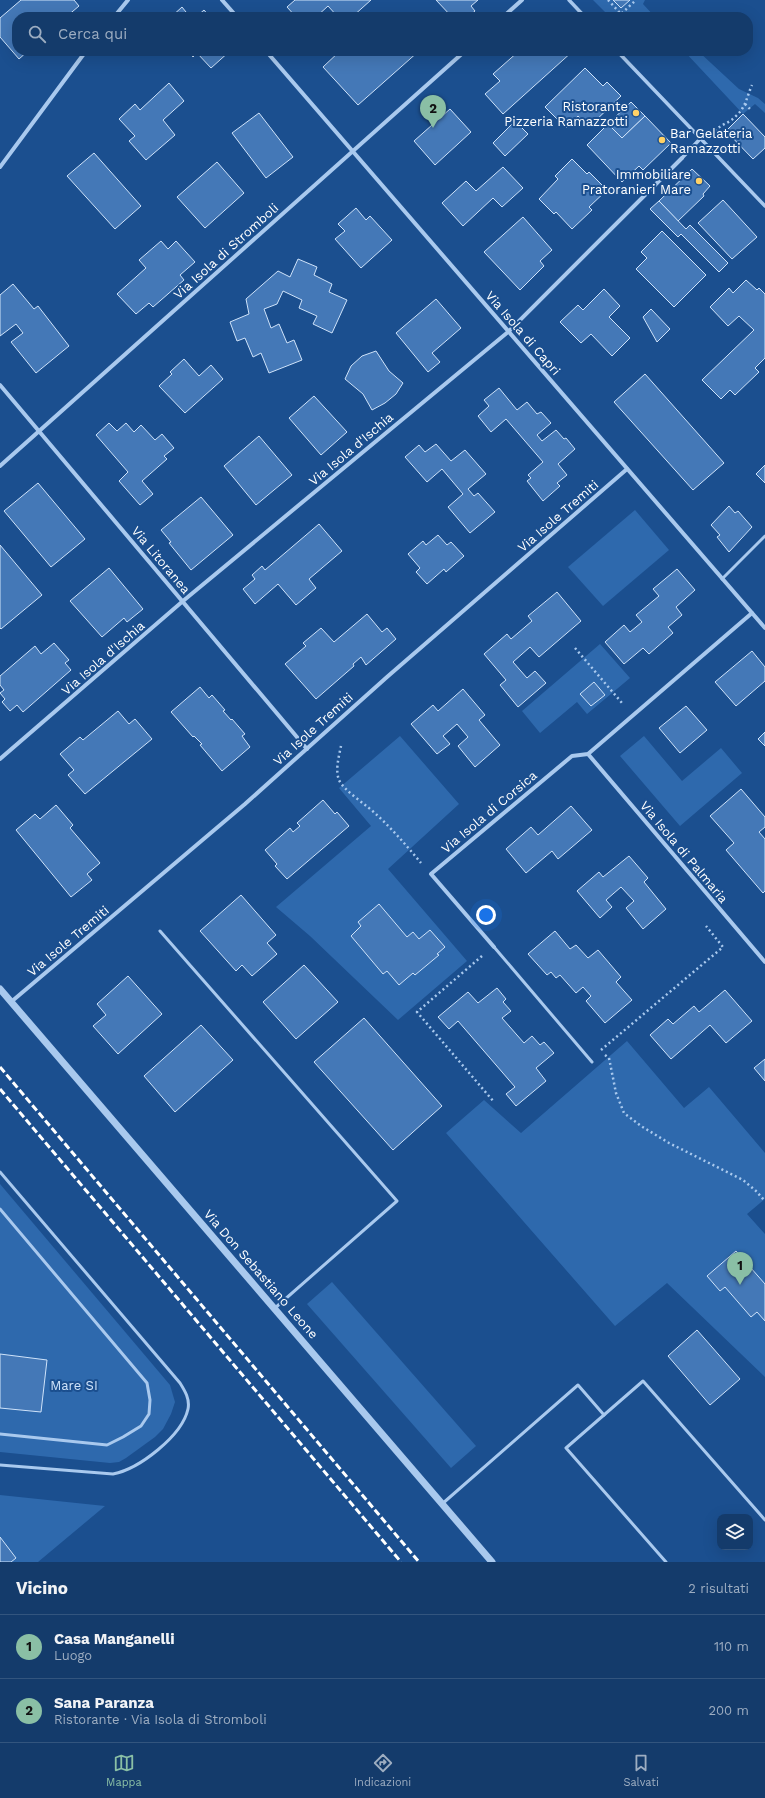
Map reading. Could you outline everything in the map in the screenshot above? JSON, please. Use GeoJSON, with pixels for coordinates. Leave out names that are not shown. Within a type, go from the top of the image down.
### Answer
{"type":"FeatureCollection","features":[{"type":"Feature","properties":{"kind":"street"},"geometry":{"type":"LineString","coordinates":[[118,12],[128,0]]}},
{"type":"Feature","properties":{"kind":"street"},"geometry":{"type":"LineString","coordinates":[[222,0],[233,12]]}},
{"type":"Feature","properties":{"kind":"street"},"geometry":{"type":"LineString","coordinates":[[509,12],[522,0]]}},
{"type":"Feature","properties":{"kind":"street"},"geometry":{"type":"LineString","coordinates":[[569,0],[580,12]]}},
{"type":"Feature","properties":{"kind":"street"},"geometry":{"type":"LineString","coordinates":[[0,168],[82,56]]}},
{"type":"Feature","properties":{"kind":"street","name":"Via Isola di Capri"},"geometry":{"type":"LineString","coordinates":[[270,56],[765,628]]}},
{"type":"Feature","properties":{"kind":"street","name":"Via Isola di Stromboli"},"geometry":{"type":"LineString","coordinates":[[0,466],[459,56]]}},
{"type":"Feature","properties":{"kind":"street"},"geometry":{"type":"LineString","coordinates":[[622,56],[765,206]]}},
{"type":"Feature","properties":{"kind":"street","name":"Via Isola d'Ischia"},"geometry":{"type":"LineString","coordinates":[[0,759],[183,602],[508,332],[700,139]]}},
{"type":"Feature","properties":{"kind":"street","name":"Via Litoranea"},"geometry":{"type":"LineString","coordinates":[[0,386],[307,749]]}},
{"type":"Feature","properties":{"kind":"street","name":"Via Isole Tremiti"},"geometry":{"type":"LineString","coordinates":[[11,1002],[245,804],[386,678],[627,470]]}},
{"type":"Feature","properties":{"kind":"street","name":"Via Isola di Corsica"},"geometry":{"type":"LineString","coordinates":[[431,874],[572,756],[588,754],[752,613]]}},
{"type":"Feature","properties":{"kind":"street","name":"Via Isola di Palmaria"},"geometry":{"type":"LineString","coordinates":[[588,754],[765,962]]}},
{"type":"Feature","properties":{"kind":"street"},"geometry":{"type":"LineString","coordinates":[[431,874],[494,947]]}},
{"type":"Feature","properties":{"kind":"street","name":"Via Don Sebastiano Leone"},"geometry":{"type":"LineString","coordinates":[[0,989],[492,1562]]}},
{"type":"Feature","properties":{"kind":"lane"},"geometry":{"type":"LineString","coordinates":[[722,578],[765,536]]}},
{"type":"Feature","properties":{"kind":"lane"},"geometry":{"type":"LineString","coordinates":[[160,931],[398,1201],[274,1308]]}},
{"type":"Feature","properties":{"kind":"lane"},"geometry":{"type":"LineString","coordinates":[[494,947],[592,1062]]}},
{"type":"Feature","properties":{"kind":"lane"},"geometry":{"type":"LineString","coordinates":[[0,1172],[180,1383],[188,1399],[188,1408],[184,1421],[174,1435],[145,1460],[122,1473],[113,1474],[0,1465]]}},
{"type":"Feature","properties":{"kind":"lane"},"geometry":{"type":"LineString","coordinates":[[0,1209],[147,1383],[150,1400],[149,1414],[141,1426],[107,1445],[0,1434]]}},
{"type":"Feature","properties":{"kind":"lane"},"geometry":{"type":"LineString","coordinates":[[666,1562],[566,1448],[643,1381],[765,1520]]}},
{"type":"Feature","properties":{"kind":"lane"},"geometry":{"type":"LineString","coordinates":[[442,1504],[578,1385],[604,1415]]}},
{"type":"Feature","properties":{"kind":"path"},"geometry":{"type":"LineString","coordinates":[[608,0],[619,12]]}},
{"type":"Feature","properties":{"kind":"path"},"geometry":{"type":"LineString","coordinates":[[623,12],[636,0]]}},
{"type":"Feature","properties":{"kind":"path"},"geometry":{"type":"LineString","coordinates":[[721,125],[736,117],[748,100],[752,85]]}},
{"type":"Feature","properties":{"kind":"path"},"geometry":{"type":"LineString","coordinates":[[745,104],[752,111]]}},
{"type":"Feature","properties":{"kind":"path"},"geometry":{"type":"LineString","coordinates":[[575,648],[633,715]]}},
{"type":"Feature","properties":{"kind":"path"},"geometry":{"type":"LineString","coordinates":[[341,746],[337,772],[339,780],[397,835],[431,874]]}},
{"type":"Feature","properties":{"kind":"path"},"geometry":{"type":"LineString","coordinates":[[600,1052],[723,947],[706,926]]}},
{"type":"Feature","properties":{"kind":"path"},"geometry":{"type":"LineString","coordinates":[[494,947],[417,1012],[494,1102]]}},
{"type":"Feature","properties":{"kind":"path"},"geometry":{"type":"LineString","coordinates":[[604,1056],[609,1057],[616,1093],[624,1114],[669,1143],[743,1180],[765,1201]]}},
{"type":"Feature","properties":{"kind":"green space"},"geometry":{"type":"Polygon","coordinates":[[[593,0],[645,0],[643,4],[650,12],[605,12],[593,0]]]}},
{"type":"Feature","properties":{"kind":"green space"},"geometry":{"type":"Polygon","coordinates":[[[689,56],[703,56],[739,89],[758,98],[765,104],[765,113],[755,104],[743,114],[689,56]]]}},
{"type":"Feature","properties":{"kind":"green space"},"geometry":{"type":"Polygon","coordinates":[[[635,510],[669,550],[603,606],[568,567],[635,510]]]}},
{"type":"Feature","properties":{"kind":"green space"},"geometry":{"type":"Polygon","coordinates":[[[600,644],[630,678],[587,714],[577,702],[540,733],[522,711],[600,644]]]}},
{"type":"Feature","properties":{"kind":"green space"},"geometry":{"type":"Polygon","coordinates":[[[400,736],[459,804],[388,869],[467,961],[398,1020],[310,936],[276,907],[371,826],[339,788],[400,736]]]}},
{"type":"Feature","properties":{"kind":"green space"},"geometry":{"type":"Polygon","coordinates":[[[644,736],[682,781],[721,748],[742,773],[680,826],[620,756],[644,736]]]}},
{"type":"Feature","properties":{"kind":"green space"},"geometry":{"type":"Polygon","coordinates":[[[627,1041],[684,1108],[709,1087],[765,1153],[765,1199],[747,1214],[765,1234],[765,1377],[667,1283],[615,1326],[446,1133],[484,1100],[521,1133],[627,1041]]]}},
{"type":"Feature","properties":{"kind":"green space","name":"Mare SI"},"geometry":{"type":"Polygon","coordinates":[[[0,1184],[170,1385],[175,1402],[171,1414],[163,1429],[155,1437],[119,1462],[110,1463],[0,1452],[0,1184]]]}},
{"type":"Feature","properties":{"kind":"green space"},"geometry":{"type":"Polygon","coordinates":[[[332,1282],[476,1446],[451,1468],[307,1304],[332,1282]]]}},
{"type":"Feature","properties":{"kind":"green space"},"geometry":{"type":"Polygon","coordinates":[[[0,1495],[105,1506],[38,1562],[0,1562],[0,1495]]]}},
{"type":"Feature","properties":{"kind":"building"},"geometry":{"type":"Polygon","coordinates":[[[21,0],[74,0],[79,6],[72,12],[12,12],[12,51],[0,37],[0,18],[21,0]]]}},
{"type":"Feature","properties":{"kind":"building"},"geometry":{"type":"Polygon","coordinates":[[[295,0],[371,0],[358,12],[333,12],[328,6],[321,12],[292,12],[287,7],[295,0]]]}},
{"type":"Feature","properties":{"kind":"building"},"geometry":{"type":"Polygon","coordinates":[[[436,0],[478,0],[471,6],[475,11],[474,12],[447,12],[436,0]]]}},
{"type":"Feature","properties":{"kind":"building"},"geometry":{"type":"Polygon","coordinates":[[[613,0],[630,0],[621,8],[613,0]]]}},
{"type":"Feature","properties":{"kind":"building"},"geometry":{"type":"Polygon","coordinates":[[[182,7],[186,12],[176,12],[182,7]]]}},
{"type":"Feature","properties":{"kind":"building"},"geometry":{"type":"Polygon","coordinates":[[[200,56],[224,56],[211,68],[200,56]]]}},
{"type":"Feature","properties":{"kind":"building"},"geometry":{"type":"Polygon","coordinates":[[[335,56],[413,56],[358,105],[323,67],[335,56]]]}},
{"type":"Feature","properties":{"kind":"building"},"geometry":{"type":"Polygon","coordinates":[[[513,56],[567,56],[503,114],[485,94],[500,81],[493,74],[513,56]]]}},
{"type":"Feature","properties":{"kind":"building"},"geometry":{"type":"Polygon","coordinates":[[[585,68],[603,86],[607,82],[621,96],[589,127],[578,116],[566,128],[545,107],[585,68]]]}},
{"type":"Feature","properties":{"kind":"building"},"geometry":{"type":"Polygon","coordinates":[[[169,83],[184,101],[163,120],[175,135],[146,160],[129,141],[135,136],[119,119],[135,104],[140,110],[169,83]]]}},
{"type":"Feature","properties":{"kind":"building"},"geometry":{"type":"Polygon","coordinates":[[[631,102],[645,116],[622,138],[608,124],[631,102]]]}},
{"type":"Feature","properties":{"kind":"building"},"geometry":{"type":"Polygon","coordinates":[[[450,109],[471,132],[435,165],[414,141],[450,109]]]}},
{"type":"Feature","properties":{"kind":"building"},"geometry":{"type":"Polygon","coordinates":[[[259,113],[293,157],[266,178],[232,133],[259,113]]]}},
{"type":"Feature","properties":{"kind":"building"},"geometry":{"type":"Polygon","coordinates":[[[743,114],[765,137],[765,148],[753,159],[726,131],[743,114]]]}},
{"type":"Feature","properties":{"kind":"building"},"geometry":{"type":"Polygon","coordinates":[[[645,116],[671,143],[643,170],[639,166],[622,182],[587,145],[608,124],[622,138],[645,116]]]}},
{"type":"Feature","properties":{"kind":"building"},"geometry":{"type":"Polygon","coordinates":[[[515,121],[528,134],[505,156],[493,143],[515,121]]]}},
{"type":"Feature","properties":{"kind":"building"},"geometry":{"type":"Polygon","coordinates":[[[94,153],[141,206],[115,229],[67,176],[94,153]]]}},
{"type":"Feature","properties":{"kind":"building"},"geometry":{"type":"Polygon","coordinates":[[[572,159],[587,174],[589,172],[607,190],[589,207],[592,210],[572,229],[556,212],[554,214],[539,199],[558,179],[555,176],[572,159]]]}},
{"type":"Feature","properties":{"kind":"building"},"geometry":{"type":"Polygon","coordinates":[[[217,162],[244,193],[205,228],[177,197],[217,162]]]}},
{"type":"Feature","properties":{"kind":"building"},"geometry":{"type":"Polygon","coordinates":[[[503,167],[523,188],[502,207],[493,198],[463,226],[442,203],[466,181],[476,191],[503,167]]]}},
{"type":"Feature","properties":{"kind":"building"},"geometry":{"type":"Polygon","coordinates":[[[692,169],[710,186],[703,194],[704,196],[678,221],[659,201],[692,169]]]}},
{"type":"Feature","properties":{"kind":"building"},"geometry":{"type":"Polygon","coordinates":[[[723,200],[757,237],[732,259],[698,223],[723,200]]]}},
{"type":"Feature","properties":{"kind":"building"},"geometry":{"type":"Polygon","coordinates":[[[659,201],[686,229],[690,225],[728,263],[719,272],[681,234],[678,237],[650,209],[659,201]]]}},
{"type":"Feature","properties":{"kind":"building"},"geometry":{"type":"Polygon","coordinates":[[[356,208],[366,220],[370,216],[392,240],[361,268],[335,239],[345,231],[338,224],[356,208]]]}},
{"type":"Feature","properties":{"kind":"building"},"geometry":{"type":"Polygon","coordinates":[[[523,217],[552,250],[540,261],[544,266],[520,290],[484,252],[523,217]]]}},
{"type":"Feature","properties":{"kind":"building"},"geometry":{"type":"Polygon","coordinates":[[[662,231],[706,275],[674,307],[636,269],[647,258],[641,252],[662,231]]]}},
{"type":"Feature","properties":{"kind":"building"},"geometry":{"type":"Polygon","coordinates":[[[161,241],[168,249],[176,241],[195,262],[180,275],[184,280],[153,307],[149,303],[136,314],[117,294],[146,268],[139,260],[161,241]]]}},
{"type":"Feature","properties":{"kind":"building"},"geometry":{"type":"Polygon","coordinates":[[[298,259],[317,267],[314,275],[332,284],[329,292],[347,300],[332,333],[313,324],[317,316],[299,308],[302,300],[283,291],[277,304],[264,309],[271,328],[279,324],[287,343],[294,340],[302,360],[269,373],[261,353],[253,357],[245,338],[237,341],[230,322],[249,314],[246,299],[278,271],[290,277],[298,259]]]}},
{"type":"Feature","properties":{"kind":"building"},"geometry":{"type":"Polygon","coordinates":[[[746,280],[757,290],[759,288],[765,294],[765,358],[755,368],[759,372],[735,395],[730,390],[721,399],[702,380],[754,330],[739,316],[728,326],[710,307],[729,288],[733,293],[746,280]]]}},
{"type":"Feature","properties":{"kind":"building"},"geometry":{"type":"Polygon","coordinates":[[[13,284],[34,309],[38,306],[69,346],[36,373],[11,342],[23,333],[16,324],[0,336],[0,295],[13,284]]]}},
{"type":"Feature","properties":{"kind":"building"},"geometry":{"type":"Polygon","coordinates":[[[604,289],[620,306],[609,317],[630,338],[612,356],[591,334],[581,343],[560,322],[578,305],[583,310],[604,289]]]}},
{"type":"Feature","properties":{"kind":"building"},"geometry":{"type":"Polygon","coordinates":[[[436,299],[461,328],[432,353],[440,362],[428,372],[396,333],[436,299]]]}},
{"type":"Feature","properties":{"kind":"building"},"geometry":{"type":"Polygon","coordinates":[[[651,309],[670,329],[657,342],[643,317],[651,309]]]}},
{"type":"Feature","properties":{"kind":"building"},"geometry":{"type":"Polygon","coordinates":[[[376,351],[389,371],[403,383],[396,394],[385,403],[372,410],[363,394],[345,379],[351,366],[362,356],[376,351]]]}},
{"type":"Feature","properties":{"kind":"building"},"geometry":{"type":"Polygon","coordinates":[[[184,359],[199,376],[211,365],[223,379],[185,413],[159,386],[172,374],[170,372],[184,359]]]}},
{"type":"Feature","properties":{"kind":"building"},"geometry":{"type":"Polygon","coordinates":[[[645,374],[724,463],[693,490],[614,402],[645,374]]]}},
{"type":"Feature","properties":{"kind":"building"},"geometry":{"type":"Polygon","coordinates":[[[499,388],[517,410],[527,402],[537,414],[541,412],[551,423],[537,435],[542,441],[556,430],[564,439],[566,438],[575,449],[558,464],[567,475],[557,483],[560,486],[543,501],[527,481],[531,478],[528,475],[543,462],[506,419],[491,432],[478,416],[489,406],[484,400],[499,388]]]}},
{"type":"Feature","properties":{"kind":"building"},"geometry":{"type":"Polygon","coordinates":[[[314,396],[347,432],[321,455],[289,418],[314,396]]]}},
{"type":"Feature","properties":{"kind":"building"},"geometry":{"type":"Polygon","coordinates":[[[109,423],[117,431],[126,423],[134,432],[141,425],[155,440],[162,434],[174,448],[164,456],[167,459],[142,481],[153,494],[140,505],[119,481],[128,472],[96,435],[109,423]]]}},
{"type":"Feature","properties":{"kind":"building"},"geometry":{"type":"Polygon","coordinates":[[[259,436],[292,475],[256,505],[224,466],[259,436]]]}},
{"type":"Feature","properties":{"kind":"building"},"geometry":{"type":"Polygon","coordinates":[[[436,444],[451,461],[465,450],[486,474],[468,489],[474,496],[478,493],[495,512],[470,533],[448,507],[463,494],[442,469],[427,482],[405,457],[419,445],[425,452],[436,444]]]}},
{"type":"Feature","properties":{"kind":"building"},"geometry":{"type":"Polygon","coordinates":[[[765,465],[765,483],[756,474],[765,465]]]}},
{"type":"Feature","properties":{"kind":"building"},"geometry":{"type":"Polygon","coordinates":[[[38,483],[85,539],[51,567],[4,511],[38,483]]]}},
{"type":"Feature","properties":{"kind":"building"},"geometry":{"type":"Polygon","coordinates":[[[201,497],[233,535],[191,570],[169,543],[171,542],[161,530],[201,497]]]}},
{"type":"Feature","properties":{"kind":"building"},"geometry":{"type":"Polygon","coordinates":[[[729,506],[735,513],[738,511],[752,527],[729,552],[717,537],[720,535],[711,525],[729,506]]]}},
{"type":"Feature","properties":{"kind":"building"},"geometry":{"type":"Polygon","coordinates":[[[319,524],[342,551],[309,579],[316,588],[296,605],[278,584],[255,604],[243,589],[255,579],[252,575],[262,566],[265,570],[319,524]]]}},
{"type":"Feature","properties":{"kind":"building"},"geometry":{"type":"Polygon","coordinates":[[[438,535],[447,545],[451,542],[464,556],[446,572],[444,569],[427,584],[416,572],[420,568],[408,554],[423,541],[426,545],[438,535]]]}},
{"type":"Feature","properties":{"kind":"building"},"geometry":{"type":"Polygon","coordinates":[[[0,545],[42,595],[1,629],[0,628],[0,545]]]}},
{"type":"Feature","properties":{"kind":"building"},"geometry":{"type":"Polygon","coordinates":[[[109,568],[143,609],[127,622],[124,618],[102,637],[70,601],[109,568]]]}},
{"type":"Feature","properties":{"kind":"building"},"geometry":{"type":"Polygon","coordinates":[[[677,569],[695,590],[676,607],[682,615],[668,627],[673,633],[649,654],[643,648],[624,664],[605,642],[624,625],[630,632],[642,622],[636,615],[659,596],[653,589],[677,569]]]}},
{"type":"Feature","properties":{"kind":"building"},"geometry":{"type":"Polygon","coordinates":[[[557,592],[581,621],[539,657],[530,647],[513,662],[527,678],[535,671],[546,683],[518,707],[500,685],[506,680],[484,654],[507,634],[511,639],[532,621],[528,616],[557,592]]]}},
{"type":"Feature","properties":{"kind":"building"},"geometry":{"type":"Polygon","coordinates":[[[367,614],[382,632],[387,628],[396,639],[366,665],[361,657],[353,664],[354,666],[316,699],[285,664],[306,646],[303,643],[321,628],[334,642],[367,614]]]}},
{"type":"Feature","properties":{"kind":"building"},"geometry":{"type":"Polygon","coordinates":[[[54,643],[69,660],[65,663],[71,670],[23,712],[17,705],[10,711],[2,702],[5,699],[0,693],[4,690],[0,685],[0,676],[35,646],[41,654],[54,643]]]}},
{"type":"Feature","properties":{"kind":"building"},"geometry":{"type":"Polygon","coordinates":[[[752,651],[765,667],[765,681],[736,706],[715,682],[752,651]]]}},
{"type":"Feature","properties":{"kind":"building"},"geometry":{"type":"Polygon","coordinates":[[[594,682],[605,695],[591,706],[580,694],[594,682]]]}},
{"type":"Feature","properties":{"kind":"building"},"geometry":{"type":"Polygon","coordinates":[[[200,687],[209,698],[212,695],[225,710],[223,711],[245,734],[242,736],[250,747],[222,771],[200,745],[202,744],[194,736],[193,737],[171,712],[200,687]]]}},
{"type":"Feature","properties":{"kind":"building"},"geometry":{"type":"Polygon","coordinates":[[[463,689],[485,715],[479,720],[500,745],[475,767],[458,746],[468,737],[457,724],[443,736],[450,744],[437,754],[411,724],[433,705],[438,711],[463,689]]]}},
{"type":"Feature","properties":{"kind":"building"},"geometry":{"type":"Polygon","coordinates":[[[686,706],[707,730],[680,753],[659,728],[686,706]]]}},
{"type":"Feature","properties":{"kind":"building"},"geometry":{"type":"Polygon","coordinates":[[[118,711],[129,724],[135,719],[152,739],[85,794],[68,775],[74,770],[60,754],[80,737],[83,740],[118,711]]]}},
{"type":"Feature","properties":{"kind":"building"},"geometry":{"type":"Polygon","coordinates":[[[765,732],[765,746],[758,739],[765,732]]]}},
{"type":"Feature","properties":{"kind":"building"},"geometry":{"type":"Polygon","coordinates":[[[741,789],[765,817],[765,827],[759,832],[765,839],[765,891],[763,893],[726,850],[734,843],[710,816],[741,789]]]}},
{"type":"Feature","properties":{"kind":"building"},"geometry":{"type":"Polygon","coordinates":[[[323,800],[335,814],[337,812],[349,826],[287,879],[275,866],[277,864],[265,850],[290,828],[293,832],[300,826],[297,823],[323,800]]]}},
{"type":"Feature","properties":{"kind":"building"},"geometry":{"type":"Polygon","coordinates":[[[56,805],[73,825],[70,828],[100,863],[87,874],[92,880],[71,897],[16,830],[35,814],[40,819],[56,805]]]}},
{"type":"Feature","properties":{"kind":"building"},"geometry":{"type":"Polygon","coordinates":[[[571,806],[592,830],[558,859],[552,851],[526,873],[506,849],[531,827],[538,835],[571,806]]]}},
{"type":"Feature","properties":{"kind":"building"},"geometry":{"type":"Polygon","coordinates":[[[629,856],[648,878],[644,882],[666,909],[643,929],[626,908],[634,901],[621,887],[606,900],[612,907],[600,918],[577,891],[599,872],[603,877],[629,856]]]}},
{"type":"Feature","properties":{"kind":"building"},"geometry":{"type":"Polygon","coordinates":[[[241,895],[276,935],[267,943],[277,954],[252,976],[242,965],[236,971],[200,931],[241,895]]]}},
{"type":"Feature","properties":{"kind":"building"},"geometry":{"type":"Polygon","coordinates":[[[379,904],[407,937],[413,932],[419,939],[430,930],[445,947],[437,954],[439,955],[415,975],[413,973],[399,985],[387,971],[383,974],[351,936],[361,926],[358,922],[379,904]]]}},
{"type":"Feature","properties":{"kind":"building"},"geometry":{"type":"Polygon","coordinates":[[[555,931],[570,949],[576,945],[588,958],[598,950],[621,977],[616,982],[632,1000],[605,1023],[586,1001],[591,996],[583,987],[576,993],[560,975],[556,978],[551,972],[547,975],[528,954],[555,931]]]}},
{"type":"Feature","properties":{"kind":"building"},"geometry":{"type":"Polygon","coordinates":[[[304,965],[338,1002],[296,1039],[263,1002],[304,965]]]}},
{"type":"Feature","properties":{"kind":"building"},"geometry":{"type":"Polygon","coordinates":[[[128,976],[162,1014],[118,1054],[93,1026],[106,1015],[97,1004],[128,976]]]}},
{"type":"Feature","properties":{"kind":"building"},"geometry":{"type":"Polygon","coordinates":[[[497,988],[506,999],[503,1002],[511,1011],[502,1018],[524,1043],[532,1036],[540,1045],[544,1042],[554,1053],[536,1068],[546,1081],[516,1106],[506,1094],[515,1087],[458,1021],[449,1029],[438,1017],[468,992],[478,1003],[497,988]]]}},
{"type":"Feature","properties":{"kind":"building"},"geometry":{"type":"Polygon","coordinates":[[[725,990],[752,1021],[726,1043],[710,1025],[671,1059],[650,1035],[668,1019],[673,1024],[694,1006],[699,1012],[725,990]]]}},
{"type":"Feature","properties":{"kind":"building"},"geometry":{"type":"Polygon","coordinates":[[[364,1018],[442,1106],[393,1150],[314,1062],[364,1018]]]}},
{"type":"Feature","properties":{"kind":"building"},"geometry":{"type":"Polygon","coordinates":[[[201,1025],[233,1060],[175,1112],[144,1076],[201,1025]]]}},
{"type":"Feature","properties":{"kind":"building"},"geometry":{"type":"Polygon","coordinates":[[[765,1059],[765,1081],[754,1068],[765,1059]]]}},
{"type":"Feature","properties":{"kind":"building"},"geometry":{"type":"Polygon","coordinates":[[[736,1251],[765,1284],[765,1321],[757,1312],[751,1317],[725,1287],[720,1291],[707,1276],[736,1251]]]}},
{"type":"Feature","properties":{"kind":"building"},"geometry":{"type":"Polygon","coordinates":[[[697,1330],[740,1379],[710,1405],[668,1356],[697,1330]]]}},
{"type":"Feature","properties":{"kind":"building"},"geometry":{"type":"Polygon","coordinates":[[[0,1354],[47,1360],[41,1412],[0,1408],[0,1354]]]}},
{"type":"Feature","properties":{"kind":"building"},"geometry":{"type":"Polygon","coordinates":[[[0,1537],[16,1558],[11,1562],[0,1562],[0,1537]]]}},
{"type":"Feature","properties":{"kind":"railway"},"geometry":{"type":"LineString","coordinates":[[0,1067],[419,1562]]}},
{"type":"Feature","properties":{"kind":"railway"},"geometry":{"type":"LineString","coordinates":[[0,1089],[401,1562]]}},
{"type":"Feature","properties":{"kind":"place","name":"Ristorante Pizzeria Ramazzotti"},"geometry":{"type":"Point","coordinates":[636,113]}},
{"type":"Feature","properties":{"kind":"place","name":"Sana Paranza"},"geometry":{"type":"Point","coordinates":[433,128]}},
{"type":"Feature","properties":{"kind":"place","name":"Bar Gelateria Ramazzotti"},"geometry":{"type":"Point","coordinates":[662,140]}},
{"type":"Feature","properties":{"kind":"place","name":"Immobiliare Pratoranieri Mare"},"geometry":{"type":"Point","coordinates":[699,181]}},
{"type":"Feature","properties":{"kind":"place","name":"Casa Manganelli"},"geometry":{"type":"Point","coordinates":[740,1285]}}]}
